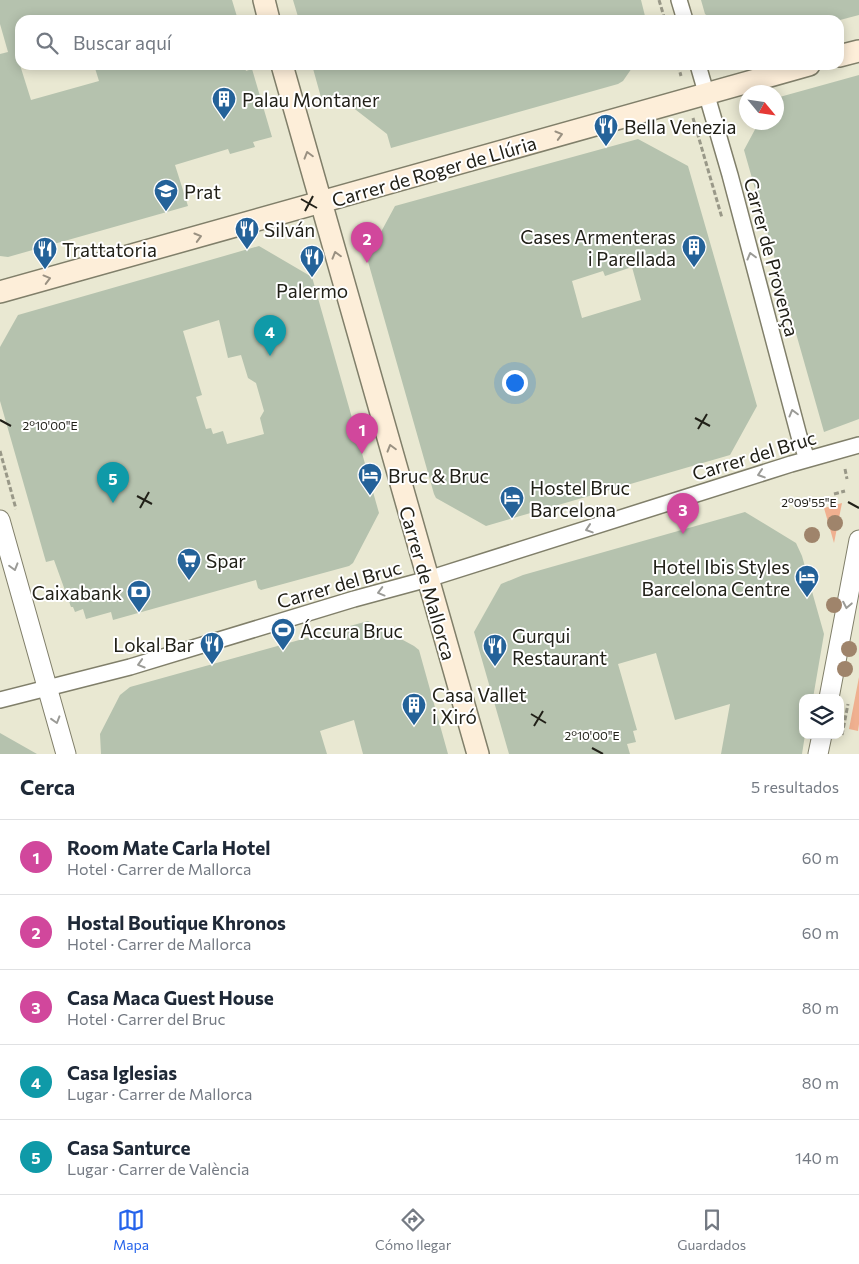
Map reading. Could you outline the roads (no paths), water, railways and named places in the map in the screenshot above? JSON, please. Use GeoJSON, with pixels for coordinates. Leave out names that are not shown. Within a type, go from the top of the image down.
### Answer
{"type":"FeatureCollection","features":[{"type":"Feature","properties":{"kind":"main road"},"geometry":{"type":"LineString","coordinates":[[264,0],[268,15]]}},
{"type":"Feature","properties":{"kind":"main road"},"geometry":{"type":"LineString","coordinates":[[844,54],[859,50]]}},
{"type":"Feature","properties":{"kind":"main road","name":"Carrer de Mallorca"},"geometry":{"type":"LineString","coordinates":[[283,70],[478,754]]}},
{"type":"Feature","properties":{"kind":"main road","name":"Carrer de Roger de Llúria"},"geometry":{"type":"LineString","coordinates":[[0,292],[791,70]]}},
{"type":"Feature","properties":{"kind":"street"},"geometry":{"type":"LineString","coordinates":[[678,0],[683,15]]}},
{"type":"Feature","properties":{"kind":"street","name":"Carrer de Provença"},"geometry":{"type":"LineString","coordinates":[[700,70],[799,436],[807,459]]}},
{"type":"Feature","properties":{"kind":"street","name":"Carrer del Bruc"},"geometry":{"type":"LineString","coordinates":[[0,700],[45,687],[130,667],[354,599],[428,579],[807,459],[859,445]]}},
{"type":"Feature","properties":{"kind":"street"},"geometry":{"type":"LineString","coordinates":[[0,520],[45,687],[66,754]]}},
{"type":"Feature","properties":{"kind":"street"},"geometry":{"type":"LineString","coordinates":[[830,694],[859,540]]}},
{"type":"Feature","properties":{"kind":"street"},"geometry":{"type":"LineString","coordinates":[[818,754],[821,739]]}},
{"type":"Feature","properties":{"kind":"place","name":"Palau Montaner"},"geometry":{"type":"Point","coordinates":[224,120]}},
{"type":"Feature","properties":{"kind":"place","name":"Bella Venezia"},"geometry":{"type":"Point","coordinates":[606,147]}},
{"type":"Feature","properties":{"kind":"place","name":"Prat"},"geometry":{"type":"Point","coordinates":[166,212]}},
{"type":"Feature","properties":{"kind":"place","name":"Silván"},"geometry":{"type":"Point","coordinates":[247,250]}},
{"type":"Feature","properties":{"kind":"place","name":"Hostal Boutique Khronos"},"geometry":{"type":"Point","coordinates":[367,263]}},
{"type":"Feature","properties":{"kind":"place","name":"Cases Armenteras i Parellada"},"geometry":{"type":"Point","coordinates":[694,268]}},
{"type":"Feature","properties":{"kind":"place","name":"Trattatoria"},"geometry":{"type":"Point","coordinates":[45,270]}},
{"type":"Feature","properties":{"kind":"place","name":"Palermo"},"geometry":{"type":"Point","coordinates":[312,278]}},
{"type":"Feature","properties":{"kind":"place","name":"Casa Iglesias"},"geometry":{"type":"Point","coordinates":[270,356]}},
{"type":"Feature","properties":{"kind":"place","name":"Room Mate Carla Hotel"},"geometry":{"type":"Point","coordinates":[362,454]}},
{"type":"Feature","properties":{"kind":"place","name":"Bruc & Bruc"},"geometry":{"type":"Point","coordinates":[370,496]}},
{"type":"Feature","properties":{"kind":"place","name":"Casa Santurce"},"geometry":{"type":"Point","coordinates":[113,503]}},
{"type":"Feature","properties":{"kind":"place","name":"Hostel Bruc Barcelona"},"geometry":{"type":"Point","coordinates":[512,519]}},
{"type":"Feature","properties":{"kind":"place","name":"Casa Maca Guest House"},"geometry":{"type":"Point","coordinates":[683,534]}},
{"type":"Feature","properties":{"kind":"place","name":"Spar"},"geometry":{"type":"Point","coordinates":[189,581]}},
{"type":"Feature","properties":{"kind":"place","name":"Hotel Ibis Styles Barcelona Centre"},"geometry":{"type":"Point","coordinates":[807,598]}},
{"type":"Feature","properties":{"kind":"place","name":"Caixabank"},"geometry":{"type":"Point","coordinates":[139,613]}},
{"type":"Feature","properties":{"kind":"place","name":"Áccura Bruc"},"geometry":{"type":"Point","coordinates":[283,651]}},
{"type":"Feature","properties":{"kind":"place","name":"Lokal Bar"},"geometry":{"type":"Point","coordinates":[212,665]}},
{"type":"Feature","properties":{"kind":"place","name":"Gurqui Restaurant"},"geometry":{"type":"Point","coordinates":[495,667]}},
{"type":"Feature","properties":{"kind":"place","name":"Casa Vallet i Xiró"},"geometry":{"type":"Point","coordinates":[414,726]}}]}
